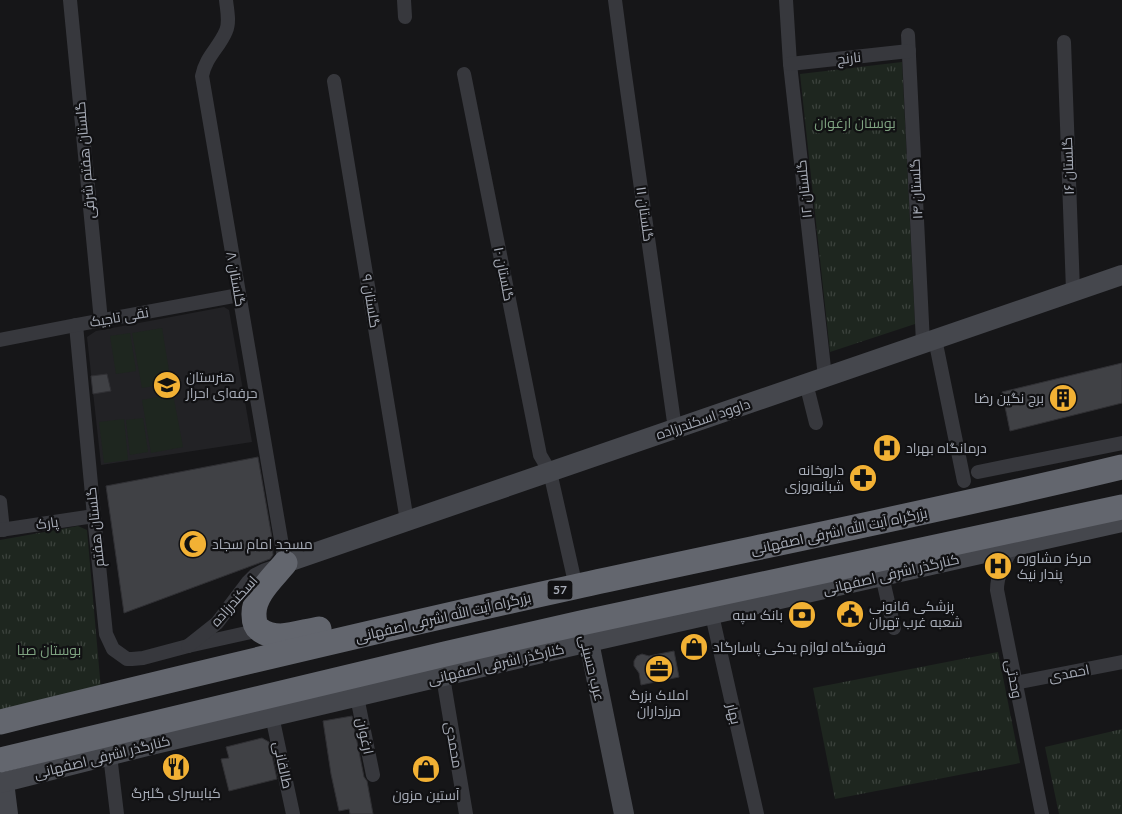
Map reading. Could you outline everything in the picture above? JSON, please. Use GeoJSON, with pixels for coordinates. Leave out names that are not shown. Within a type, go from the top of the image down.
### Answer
{"type":"FeatureCollection","features":[{"type":"Feature","properties":{"kind":"highway","name":"بزرگراه آیت الله اشرفی اصفهانی"},"geometry":{"type":"LineString","coordinates":[[0,722],[406,625],[1122,467]]}},
{"type":"Feature","properties":{"kind":"highway"},"geometry":{"type":"LineString","coordinates":[[1,775],[407,663],[583,637],[992,544],[1122,507]]}},
{"type":"Feature","properties":{"kind":"highway"},"geometry":{"type":"LineString","coordinates":[[285,563],[261,592],[255,605],[254,620],[256,627],[260,630],[280,636],[362,622],[406,625]]}},
{"type":"Feature","properties":{"kind":"street","name":"گلستان هفتم شرقی"},"geometry":{"type":"LineString","coordinates":[[70,0],[100,321]]}},
{"type":"Feature","properties":{"kind":"street","name":"گلستان ٨"},"geometry":{"type":"LineString","coordinates":[[226,0],[227,30],[204,65],[202,76],[285,563]]}},
{"type":"Feature","properties":{"kind":"street"},"geometry":{"type":"LineString","coordinates":[[404,0],[405,17]]}},
{"type":"Feature","properties":{"kind":"street","name":"گلستان ۱۱"},"geometry":{"type":"LineString","coordinates":[[616,0],[675,429]]}},
{"type":"Feature","properties":{"kind":"street","name":"گلستان ۱۲"},"geometry":{"type":"LineString","coordinates":[[786,0],[815,380],[816,424]]}},
{"type":"Feature","properties":{"kind":"street","name":"گلستان ۱۴"},"geometry":{"type":"LineString","coordinates":[[908,35],[929,341],[964,481]]}},
{"type":"Feature","properties":{"kind":"street","name":"گلستان ۱۶"},"geometry":{"type":"LineString","coordinates":[[1064,42],[1073,292]]}},
{"type":"Feature","properties":{"kind":"street","name":"نارنج"},"geometry":{"type":"LineString","coordinates":[[790,64],[909,52]]}},
{"type":"Feature","properties":{"kind":"street","name":"گلستان ۱۰"},"geometry":{"type":"LineString","coordinates":[[464,74],[540,455],[550,472],[576,587]]}},
{"type":"Feature","properties":{"kind":"street","name":"گلستان ۹"},"geometry":{"type":"LineString","coordinates":[[334,81],[407,521]]}},
{"type":"Feature","properties":{"kind":"street","name":"داوود اسکندرزاده"},"geometry":{"type":"LineString","coordinates":[[285,563],[1122,274]]}},
{"type":"Feature","properties":{"kind":"street","name":"نقی تاجیک"},"geometry":{"type":"LineString","coordinates":[[0,340],[239,295]]}},
{"type":"Feature","properties":{"kind":"street","name":"گلستان هفتم"},"geometry":{"type":"LineString","coordinates":[[76,325],[106,634],[113,649],[127,659],[132,660],[260,630]]}},
{"type":"Feature","properties":{"kind":"street"},"geometry":{"type":"LineString","coordinates":[[978,472],[1122,443]]}},
{"type":"Feature","properties":{"kind":"street"},"geometry":{"type":"LineString","coordinates":[[0,502],[2,530]]}},
{"type":"Feature","properties":{"kind":"street","name":"پارک"},"geometry":{"type":"LineString","coordinates":[[2,530],[94,516]]}},
{"type":"Feature","properties":{"kind":"street","name":"کنارگذر اشرفی اصفهانی"},"geometry":{"type":"LineString","coordinates":[[1,775],[110,755],[443,677],[583,637],[712,615],[882,576],[992,544],[1013,547],[1122,522]]}},
{"type":"Feature","properties":{"kind":"street","name":"وحدتی"},"geometry":{"type":"LineString","coordinates":[[1013,547],[1001,568],[996,590],[1042,814]]}},
{"type":"Feature","properties":{"kind":"street","name":"اسکندرزاده"},"geometry":{"type":"LineString","coordinates":[[188,646],[217,623],[255,575],[285,563]]}},
{"type":"Feature","properties":{"kind":"street"},"geometry":{"type":"LineString","coordinates":[[882,576],[894,628]]}},
{"type":"Feature","properties":{"kind":"street","name":"بهار"},"geometry":{"type":"LineString","coordinates":[[712,615],[757,814]]}},
{"type":"Feature","properties":{"kind":"street","name":"عرب حسینی"},"geometry":{"type":"LineString","coordinates":[[583,637],[611,814]]}},
{"type":"Feature","properties":{"kind":"street","name":"عرب حسینی"},"geometry":{"type":"LineString","coordinates":[[583,637],[624,814]]}},
{"type":"Feature","properties":{"kind":"street","name":"احمدی"},"geometry":{"type":"LineString","coordinates":[[1015,683],[1122,662]]}},
{"type":"Feature","properties":{"kind":"street","name":"محمدی"},"geometry":{"type":"LineString","coordinates":[[443,677],[466,814]]}},
{"type":"Feature","properties":{"kind":"street","name":"ارغوان"},"geometry":{"type":"LineString","coordinates":[[357,696],[373,775]]}},
{"type":"Feature","properties":{"kind":"street","name":"طالقانی"},"geometry":{"type":"LineString","coordinates":[[272,716],[293,814]]}},
{"type":"Feature","properties":{"kind":"street"},"geometry":{"type":"LineString","coordinates":[[110,755],[117,814]]}},
{"type":"Feature","properties":{"kind":"street"},"geometry":{"type":"LineString","coordinates":[[1,775],[8,814]]}},
{"type":"Feature","properties":{"kind":"shaded area","name":"هنرستان حرفه‌ای احرار"},"geometry":{"type":"Polygon","coordinates":[[[224,307],[229,310],[252,442],[101,465],[87,337],[96,331],[224,307]]]}},
{"type":"Feature","properties":{"kind":"green space","name":"بوستان ارغوان"},"geometry":{"type":"Polygon","coordinates":[[[902,62],[915,324],[830,352],[800,74],[902,62]]]}},
{"type":"Feature","properties":{"kind":"green space"},"geometry":{"type":"Polygon","coordinates":[[[162,328],[171,383],[142,388],[132,333],[162,328]]]}},
{"type":"Feature","properties":{"kind":"green space"},"geometry":{"type":"Polygon","coordinates":[[[130,333],[136,371],[116,374],[110,336],[130,333]]]}},
{"type":"Feature","properties":{"kind":"green space"},"geometry":{"type":"Polygon","coordinates":[[[173,394],[183,447],[151,453],[142,400],[173,394]]]}},
{"type":"Feature","properties":{"kind":"green space"},"geometry":{"type":"Polygon","coordinates":[[[143,418],[148,452],[130,455],[126,420],[143,418]]]}},
{"type":"Feature","properties":{"kind":"green space"},"geometry":{"type":"Polygon","coordinates":[[[124,419],[128,460],[104,463],[99,422],[124,419]]]}},
{"type":"Feature","properties":{"kind":"green space","name":"بوستان صبا"},"geometry":{"type":"Polygon","coordinates":[[[78,526],[87,530],[101,690],[0,713],[0,540],[78,526]]]}},
{"type":"Feature","properties":{"kind":"green space"},"geometry":{"type":"Polygon","coordinates":[[[998,652],[1020,763],[835,799],[813,688],[998,652]]]}},
{"type":"Feature","properties":{"kind":"green space"},"geometry":{"type":"Polygon","coordinates":[[[1122,729],[1122,814],[1059,814],[1045,747],[1122,729]]]}},
{"type":"Feature","properties":{"kind":"building","name":"برج نگین رضا"},"geometry":{"type":"Polygon","coordinates":[[[1122,363],[1122,403],[1010,431],[1002,392],[1122,363]]]}},
{"type":"Feature","properties":{"kind":"building"},"geometry":{"type":"Polygon","coordinates":[[[107,374],[111,391],[93,394],[91,376],[107,374]]]}},
{"type":"Feature","properties":{"kind":"building","name":"مسجد امام سجاد"},"geometry":{"type":"Polygon","coordinates":[[[258,457],[272,538],[273,555],[270,559],[124,613],[106,486],[258,457]]]}},
{"type":"Feature","properties":{"kind":"building"},"geometry":{"type":"Polygon","coordinates":[[[674,651],[679,677],[641,685],[639,673],[634,666],[637,656],[642,654],[649,656],[674,651]]]}},
{"type":"Feature","properties":{"kind":"building"},"geometry":{"type":"Polygon","coordinates":[[[352,716],[373,814],[350,814],[349,809],[339,811],[331,774],[323,721],[352,716]]]}},
{"type":"Feature","properties":{"kind":"building"},"geometry":{"type":"Polygon","coordinates":[[[262,738],[269,742],[277,779],[229,791],[221,759],[229,758],[226,747],[262,738]]]}},
{"type":"Feature","properties":{"kind":"place","name":"هنرستان حرفه‌ای احرار"},"geometry":{"type":"Point","coordinates":[167,385]}},
{"type":"Feature","properties":{"kind":"place","name":"برج نگین رضا"},"geometry":{"type":"Point","coordinates":[1063,398]}},
{"type":"Feature","properties":{"kind":"place","name":"درمانگاه بهراد"},"geometry":{"type":"Point","coordinates":[887,448]}},
{"type":"Feature","properties":{"kind":"place","name":"داروخانه شبانه‌روزی"},"geometry":{"type":"Point","coordinates":[863,478]}},
{"type":"Feature","properties":{"kind":"place","name":"مسجد امام سجاد"},"geometry":{"type":"Point","coordinates":[193,544]}},
{"type":"Feature","properties":{"kind":"place","name":"مرکز مشاوره پندار نیک"},"geometry":{"type":"Point","coordinates":[998,566]}},
{"type":"Feature","properties":{"kind":"place","name":"پزشکی قانونی شعبه غرب تهران"},"geometry":{"type":"Point","coordinates":[850,614]}},
{"type":"Feature","properties":{"kind":"place","name":"بانک سپه"},"geometry":{"type":"Point","coordinates":[802,615]}},
{"type":"Feature","properties":{"kind":"place","name":"فروشگاه لوازم یدکی پاسارگاد"},"geometry":{"type":"Point","coordinates":[694,647]}},
{"type":"Feature","properties":{"kind":"place","name":"املاک بزرگ مرزداران"},"geometry":{"type":"Point","coordinates":[659,669]}},
{"type":"Feature","properties":{"kind":"place","name":"کبابسرای گلبرگ"},"geometry":{"type":"Point","coordinates":[176,767]}},
{"type":"Feature","properties":{"kind":"place","name":"آستین مزون"},"geometry":{"type":"Point","coordinates":[426,769]}}]}
